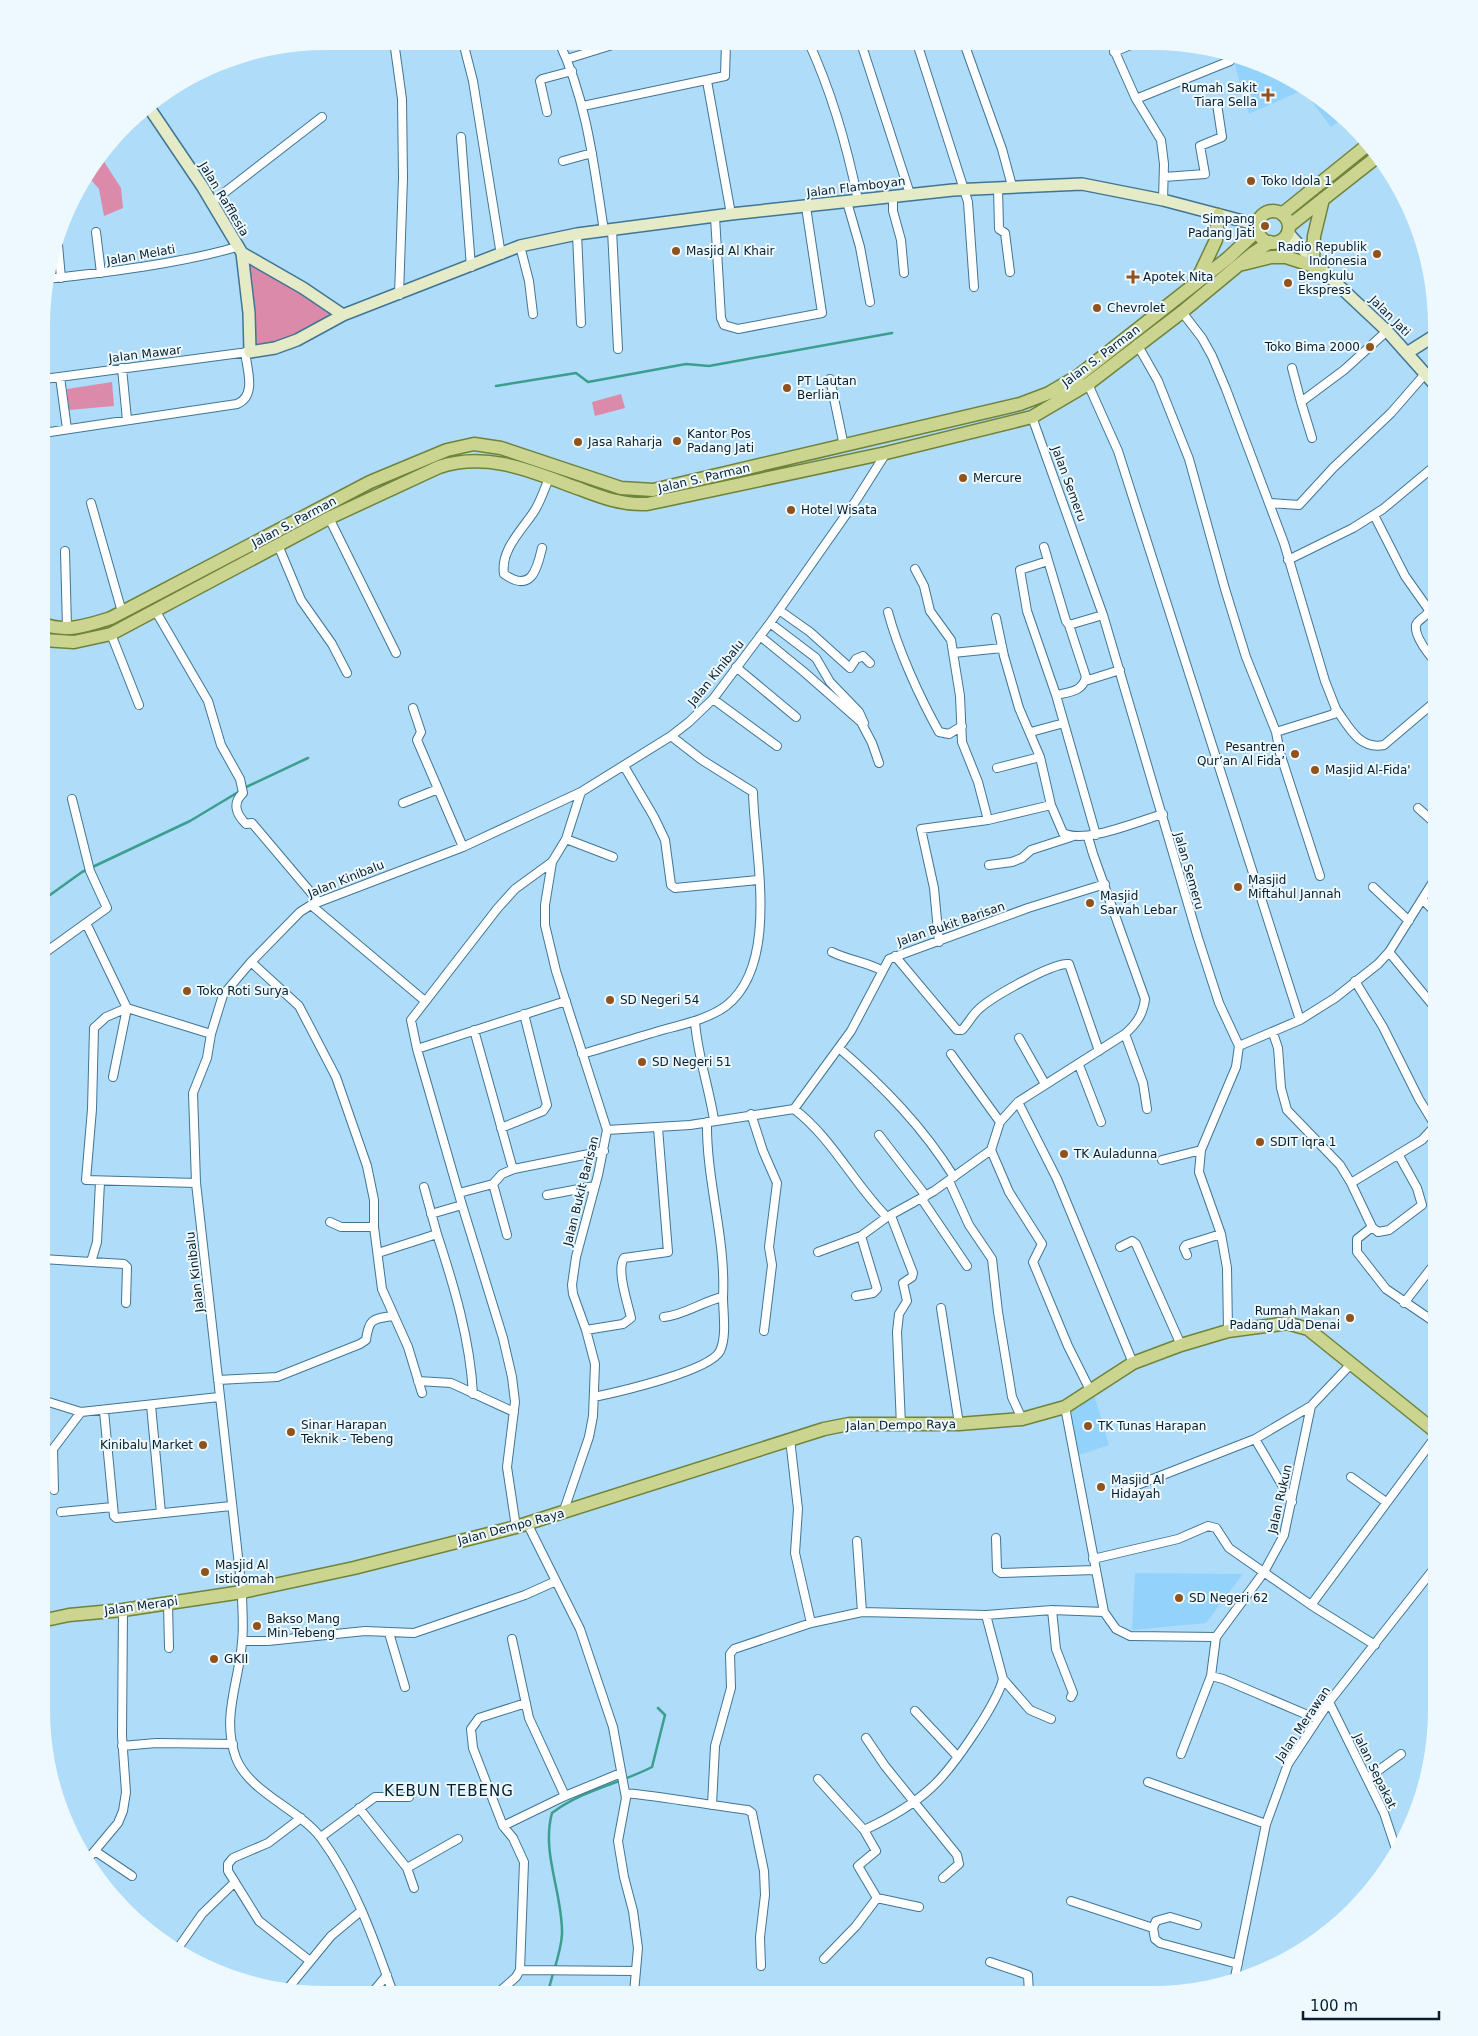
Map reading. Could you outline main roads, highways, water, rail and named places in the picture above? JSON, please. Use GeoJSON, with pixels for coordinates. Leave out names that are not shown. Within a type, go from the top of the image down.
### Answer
{"type":"FeatureCollection","features":[{"type":"Feature","properties":{"kind":"main road"},"geometry":{"type":"LineString","coordinates":[[1282,214],[1364,149]]}},
{"type":"Feature","properties":{"kind":"main road"},"geometry":{"type":"LineString","coordinates":[[1289,230],[1282,214],[1277,212],[1267,213],[1258,227],[1262,238],[1270,242],[1279,242],[1289,230],[1333,190],[1373,160]]}},
{"type":"Feature","properties":{"kind":"main road"},"geometry":{"type":"LineString","coordinates":[[1240,265],[1271,257],[1286,257],[1316,264],[1314,236],[1323,199]]}},
{"type":"Feature","properties":{"kind":"main road"},"geometry":{"type":"LineString","coordinates":[[1196,282],[1216,240],[1218,215]]}},
{"type":"Feature","properties":{"kind":"main road","name":"Jalan S. Parman"},"geometry":{"type":"LineString","coordinates":[[50,625],[68,628],[88,625],[122,612],[262,545],[370,482],[447,450],[474,444],[501,448],[621,488],[653,490],[1020,404],[1049,393],[1078,376],[1228,258],[1258,227]]}},
{"type":"Feature","properties":{"kind":"main road","name":"Jalan S. Parman"},"geometry":{"type":"LineString","coordinates":[[262,545],[278,545],[329,518],[439,466],[465,460],[500,463],[550,478],[622,504],[637,504],[886,453],[1032,417],[1088,384],[1270,242]]}},
{"type":"Feature","properties":{"kind":"main road"},"geometry":{"type":"LineString","coordinates":[[50,640],[74,642],[111,634],[155,610],[262,545]]}},
{"type":"Feature","properties":{"kind":"main road","name":"Jalan Dempo Raya"},"geometry":{"type":"LineString","coordinates":[[242,1592],[354,1568],[522,1525],[640,1490],[790,1439],[849,1424],[959,1424],[1022,1419],[1065,1407],[1091,1392],[1133,1363],[1181,1345],[1228,1331],[1287,1324],[1313,1332],[1428,1425]]}},
{"type":"Feature","properties":{"kind":"main road","name":"Jalan Merapi"},"geometry":{"type":"LineString","coordinates":[[50,1619],[242,1592]]}},
{"type":"Feature","properties":{"kind":"waterway"},"geometry":{"type":"LineString","coordinates":[[496,386],[576,373],[588,382],[686,364],[709,366],[892,333]]}},
{"type":"Feature","properties":{"kind":"waterway"},"geometry":{"type":"LineString","coordinates":[[244,788],[308,758]]}},
{"type":"Feature","properties":{"kind":"waterway"},"geometry":{"type":"LineString","coordinates":[[50,895],[82,872],[190,821],[240,791]]}},
{"type":"Feature","properties":{"kind":"waterway"},"geometry":{"type":"LineString","coordinates":[[550,1986],[562,1934],[549,1843],[552,1813],[588,1793],[652,1767],[665,1715],[658,1708]]}},
{"type":"Feature","properties":{"kind":"place","name":"Rumah Sakit Tiara Sella"},"geometry":{"type":"Point","coordinates":[1268,95]}},
{"type":"Feature","properties":{"kind":"place","name":"Toko Idola 1"},"geometry":{"type":"Point","coordinates":[1251,181]}},
{"type":"Feature","properties":{"kind":"place","name":"Simpang Padang Jati"},"geometry":{"type":"Point","coordinates":[1265,226]}},
{"type":"Feature","properties":{"kind":"place","name":"Masjid Al Khair"},"geometry":{"type":"Point","coordinates":[676,251]}},
{"type":"Feature","properties":{"kind":"place","name":"Radio Republik Indonesia"},"geometry":{"type":"Point","coordinates":[1377,254]}},
{"type":"Feature","properties":{"kind":"place","name":"Apotek Nita"},"geometry":{"type":"Point","coordinates":[1133,277]}},
{"type":"Feature","properties":{"kind":"place","name":"Bengkulu Ekspress"},"geometry":{"type":"Point","coordinates":[1288,283]}},
{"type":"Feature","properties":{"kind":"place","name":"Chevrolet"},"geometry":{"type":"Point","coordinates":[1097,308]}},
{"type":"Feature","properties":{"kind":"place","name":"Toko Bima 2000"},"geometry":{"type":"Point","coordinates":[1370,347]}},
{"type":"Feature","properties":{"kind":"place","name":"PT Lautan Berlian"},"geometry":{"type":"Point","coordinates":[787,388]}},
{"type":"Feature","properties":{"kind":"place","name":"Kantor Pos Padang Jati"},"geometry":{"type":"Point","coordinates":[677,441]}},
{"type":"Feature","properties":{"kind":"place","name":"Jasa Raharja"},"geometry":{"type":"Point","coordinates":[578,442]}},
{"type":"Feature","properties":{"kind":"place","name":"Mercure"},"geometry":{"type":"Point","coordinates":[963,478]}},
{"type":"Feature","properties":{"kind":"place","name":"Hotel Wisata"},"geometry":{"type":"Point","coordinates":[791,510]}},
{"type":"Feature","properties":{"kind":"place","name":"Pesantren Qur’an Al Fida’"},"geometry":{"type":"Point","coordinates":[1295,754]}},
{"type":"Feature","properties":{"kind":"place","name":"Masjid Al-Fida'"},"geometry":{"type":"Point","coordinates":[1315,770]}},
{"type":"Feature","properties":{"kind":"place","name":"Masjid Miftahul Jannah"},"geometry":{"type":"Point","coordinates":[1238,887]}},
{"type":"Feature","properties":{"kind":"place","name":"Masjid Sawah Lebar"},"geometry":{"type":"Point","coordinates":[1090,903]}},
{"type":"Feature","properties":{"kind":"place","name":"Toko Roti Surya"},"geometry":{"type":"Point","coordinates":[187,991]}},
{"type":"Feature","properties":{"kind":"place","name":"SD Negeri 54"},"geometry":{"type":"Point","coordinates":[610,1000]}},
{"type":"Feature","properties":{"kind":"place","name":"SD Negeri 51"},"geometry":{"type":"Point","coordinates":[642,1062]}},
{"type":"Feature","properties":{"kind":"place","name":"SDIT Iqra 1"},"geometry":{"type":"Point","coordinates":[1260,1142]}},
{"type":"Feature","properties":{"kind":"place","name":"TK Auladunna"},"geometry":{"type":"Point","coordinates":[1064,1154]}},
{"type":"Feature","properties":{"kind":"place","name":"Rumah Makan Padang Uda Denai"},"geometry":{"type":"Point","coordinates":[1350,1318]}},
{"type":"Feature","properties":{"kind":"place","name":"TK Tunas Harapan"},"geometry":{"type":"Point","coordinates":[1088,1426]}},
{"type":"Feature","properties":{"kind":"place","name":"Sinar Harapan Teknik - Tebeng"},"geometry":{"type":"Point","coordinates":[291,1432]}},
{"type":"Feature","properties":{"kind":"place","name":"Kinibalu Market"},"geometry":{"type":"Point","coordinates":[203,1445]}},
{"type":"Feature","properties":{"kind":"place","name":"Masjid Al Hidayah"},"geometry":{"type":"Point","coordinates":[1101,1487]}},
{"type":"Feature","properties":{"kind":"place","name":"Masjid Al Istiqomah"},"geometry":{"type":"Point","coordinates":[205,1572]}},
{"type":"Feature","properties":{"kind":"place","name":"SD Negeri 62"},"geometry":{"type":"Point","coordinates":[1179,1598]}},
{"type":"Feature","properties":{"kind":"place","name":"Bakso Mang Min Tebeng"},"geometry":{"type":"Point","coordinates":[257,1626]}},
{"type":"Feature","properties":{"kind":"place","name":"GKII"},"geometry":{"type":"Point","coordinates":[214,1659]}},
{"type":"Feature","properties":{"kind":"district","name":"KEBUN TEBENG"},"geometry":{"type":"Point","coordinates":[449,1791]}}]}
